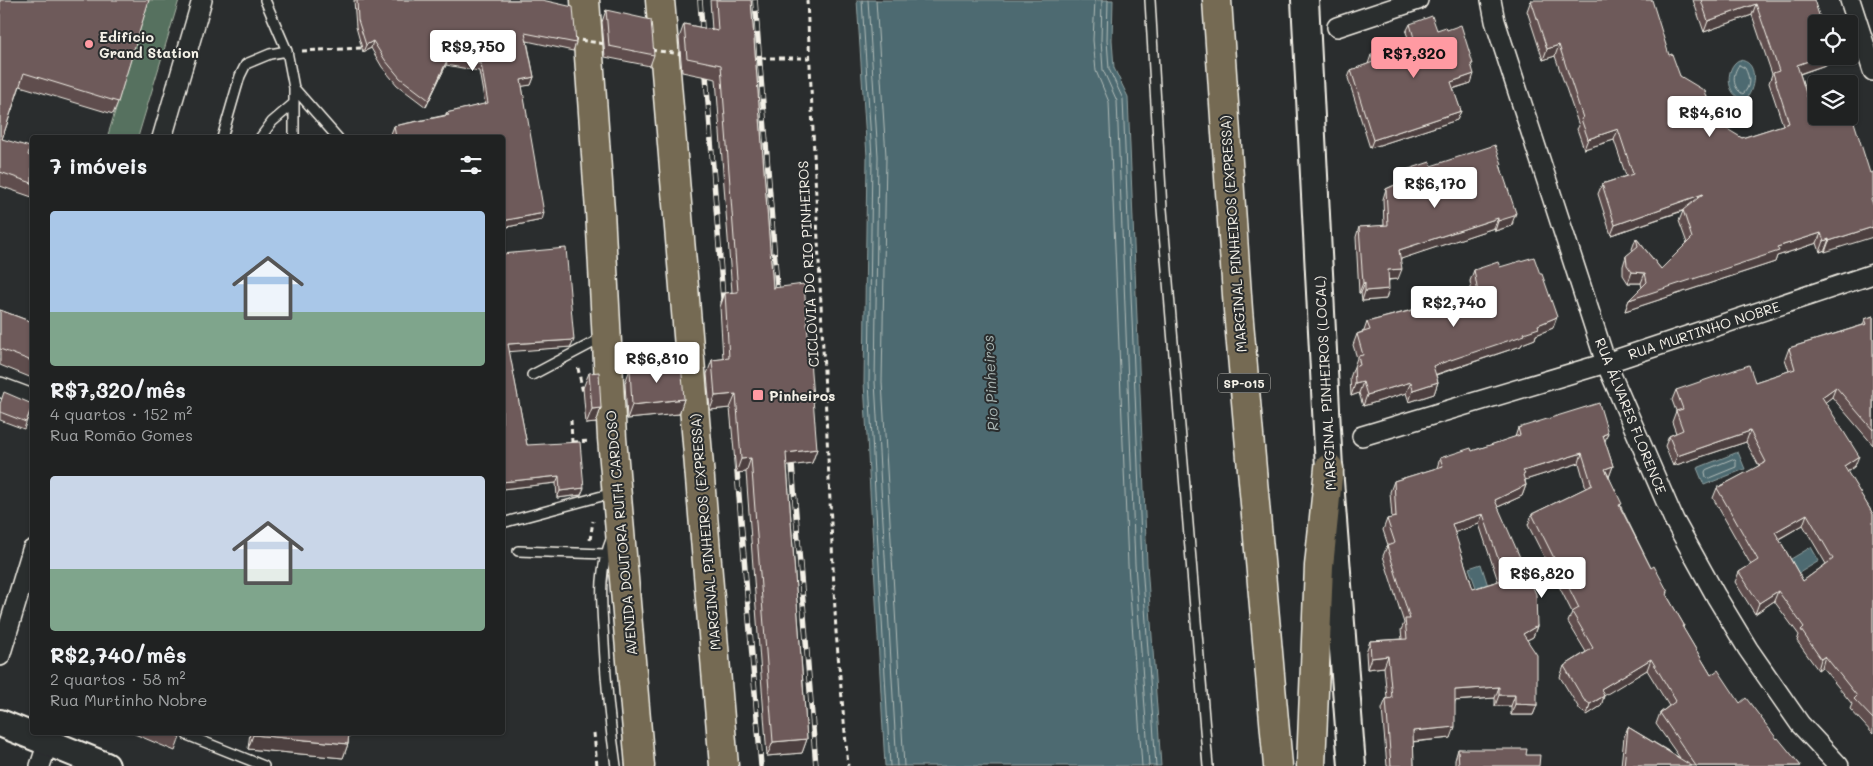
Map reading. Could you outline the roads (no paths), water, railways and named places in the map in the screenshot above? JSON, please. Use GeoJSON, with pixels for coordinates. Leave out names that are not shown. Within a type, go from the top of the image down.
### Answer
{"type":"FeatureCollection","features":[{"type":"Feature","properties":{"kind":"highway","name":"AVENIDA DOUTORA RUTH CARDOSO"},"geometry":{"type":"LineString","coordinates":[[584,0],[612,438],[619,504],[624,765]]}},
{"type":"Feature","properties":{"kind":"highway","name":"MARGINAL PINHEIROS (EXPRESSA)"},"geometry":{"type":"LineString","coordinates":[[660,0],[724,766]]}},
{"type":"Feature","properties":{"kind":"highway","name":"MARGINAL PINHEIROS (EXPRESSA)"},"geometry":{"type":"LineString","coordinates":[[1217,0],[1239,320],[1278,766]]}},
{"type":"Feature","properties":{"kind":"highway"},"geometry":{"type":"LineString","coordinates":[[1312,766],[1319,566],[1329,468]]}},
{"type":"Feature","properties":{"kind":"main road","name":"MARGINAL PINHEIROS (LOCAL)"},"geometry":{"type":"LineString","coordinates":[[1305,0],[1329,468],[1352,766]]}},
{"type":"Feature","properties":{"kind":"main road"},"geometry":{"type":"LineString","coordinates":[[0,723],[44,754],[106,766]]}},
{"type":"Feature","properties":{"kind":"street"},"geometry":{"type":"LineString","coordinates":[[163,135],[202,0]]}},
{"type":"Feature","properties":{"kind":"street"},"geometry":{"type":"LineString","coordinates":[[1337,27],[1418,0]]}},
{"type":"Feature","properties":{"kind":"street","name":"RUA ÁLVARES FLORENCE"},"geometry":{"type":"LineString","coordinates":[[1491,0],[1495,21],[1606,363],[1674,520],[1748,649],[1800,724],[1839,766]]}},
{"type":"Feature","properties":{"kind":"street"},"geometry":{"type":"LineString","coordinates":[[1850,0],[1873,71]]}},
{"type":"Feature","properties":{"kind":"street","name":"RUA MURTINHO NOBRE"},"geometry":{"type":"LineString","coordinates":[[1362,436],[1606,363],[1873,274]]}},
{"type":"Feature","properties":{"kind":"street"},"geometry":{"type":"LineString","coordinates":[[0,387],[30,398]]}},
{"type":"Feature","properties":{"kind":"street"},"geometry":{"type":"LineString","coordinates":[[0,656],[30,557]]}},
{"type":"Feature","properties":{"kind":"lane"},"geometry":{"type":"LineString","coordinates":[[265,0],[287,51],[294,88],[294,135]]}},
{"type":"Feature","properties":{"kind":"lane"},"geometry":{"type":"LineString","coordinates":[[1150,0],[1162,209],[1208,766]]}},
{"type":"Feature","properties":{"kind":"lane"},"geometry":{"type":"LineString","coordinates":[[223,135],[240,76],[246,64],[270,54],[287,51]]}},
{"type":"Feature","properties":{"kind":"lane"},"geometry":{"type":"LineString","coordinates":[[294,88],[335,135]]}},
{"type":"Feature","properties":{"kind":"lane"},"geometry":{"type":"LineString","coordinates":[[262,135],[272,122],[293,104]]}},
{"type":"Feature","properties":{"kind":"lane"},"geometry":{"type":"LineString","coordinates":[[532,375],[606,336]]}},
{"type":"Feature","properties":{"kind":"lane"},"geometry":{"type":"LineString","coordinates":[[505,523],[619,504],[605,554],[601,584],[608,711],[624,765],[606,766]]}},
{"type":"Feature","properties":{"kind":"lane"},"geometry":{"type":"LineString","coordinates":[[518,551],[605,554]]}},
{"type":"Feature","properties":{"kind":"lane"},"geometry":{"type":"LineString","coordinates":[[187,735],[264,766]]}},
{"type":"Feature","properties":{"kind":"water","name":"Rio Pinheiros"},"geometry":{"type":"Polygon","coordinates":[[[857,0],[1113,0],[1112,40],[1114,68],[1128,97],[1147,564],[1161,766],[885,766],[864,382],[867,157],[857,0]]]}},
{"type":"Feature","properties":{"kind":"water"},"geometry":{"type":"Polygon","coordinates":[[[1739,60],[1745,61],[1750,65],[1754,75],[1752,88],[1747,98],[1740,98],[1731,90],[1729,77],[1734,64],[1739,60]]]}},
{"type":"Feature","properties":{"kind":"water"},"geometry":{"type":"Polygon","coordinates":[[[1738,452],[1745,469],[1704,485],[1697,468],[1738,452]]]}},
{"type":"Feature","properties":{"kind":"water"},"geometry":{"type":"Polygon","coordinates":[[[1811,547],[1819,561],[1794,576],[1786,562],[1811,547]]]}},
{"type":"Feature","properties":{"kind":"water"},"geometry":{"type":"Polygon","coordinates":[[[1481,564],[1489,589],[1478,593],[1469,568],[1481,564]]]}},
{"type":"Feature","properties":{"kind":"railway"},"geometry":{"type":"LineString","coordinates":[[700,0],[703,42]]}},
{"type":"Feature","properties":{"kind":"railway"},"geometry":{"type":"LineString","coordinates":[[755,0],[778,300]]}},
{"type":"Feature","properties":{"kind":"railway"},"geometry":{"type":"LineString","coordinates":[[705,62],[724,312]]}},
{"type":"Feature","properties":{"kind":"railway"},"geometry":{"type":"LineString","coordinates":[[791,452],[816,766]]}},
{"type":"Feature","properties":{"kind":"railway"},"geometry":{"type":"LineString","coordinates":[[736,459],[761,766]]}},
{"type":"Feature","properties":{"kind":"place","name":"Edifício Grand Station"},"geometry":{"type":"Point","coordinates":[89,44]}},
{"type":"Feature","properties":{"kind":"place","name":"Pinheiros"},"geometry":{"type":"Point","coordinates":[758,395]}}]}
